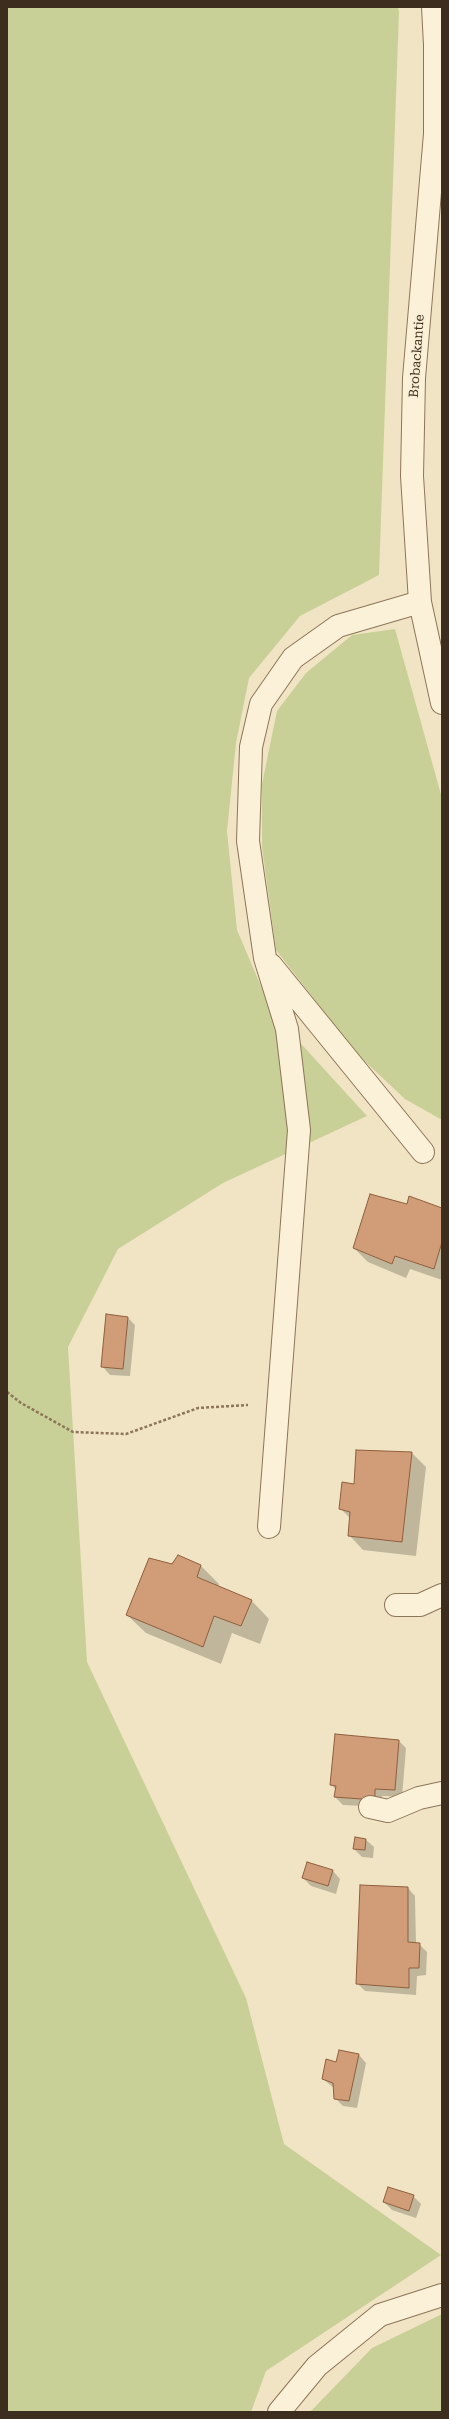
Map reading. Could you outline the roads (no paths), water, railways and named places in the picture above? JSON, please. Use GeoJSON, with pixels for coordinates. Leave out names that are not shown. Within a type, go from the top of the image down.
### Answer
{"type":"FeatureCollection","features":[{"type":"Feature","properties":{"kind":"street","name":"Brobackantie"},"geometry":{"type":"LineString","coordinates":[[433,7],[435,45],[435,134],[414,378],[412,454],[420,602],[442,703]]}},
{"type":"Feature","properties":{"kind":"street"},"geometry":{"type":"LineString","coordinates":[[269,1527],[299,1130],[287,1029],[266,958],[248,841],[251,746],[261,704],[293,658],[338,626],[420,602]]}},
{"type":"Feature","properties":{"kind":"street"},"geometry":{"type":"LineString","coordinates":[[266,958],[422,1152]]}},
{"type":"Feature","properties":{"kind":"street"},"geometry":{"type":"LineString","coordinates":[[396,1605],[420,1605],[442,1595]]}},
{"type":"Feature","properties":{"kind":"street"},"geometry":{"type":"LineString","coordinates":[[370,1807],[388,1810],[419,1798],[442,1793]]}},
{"type":"Feature","properties":{"kind":"street"},"geometry":{"type":"LineString","coordinates":[[279,2412],[317,2366],[380,2315],[442,2294]]}}]}
